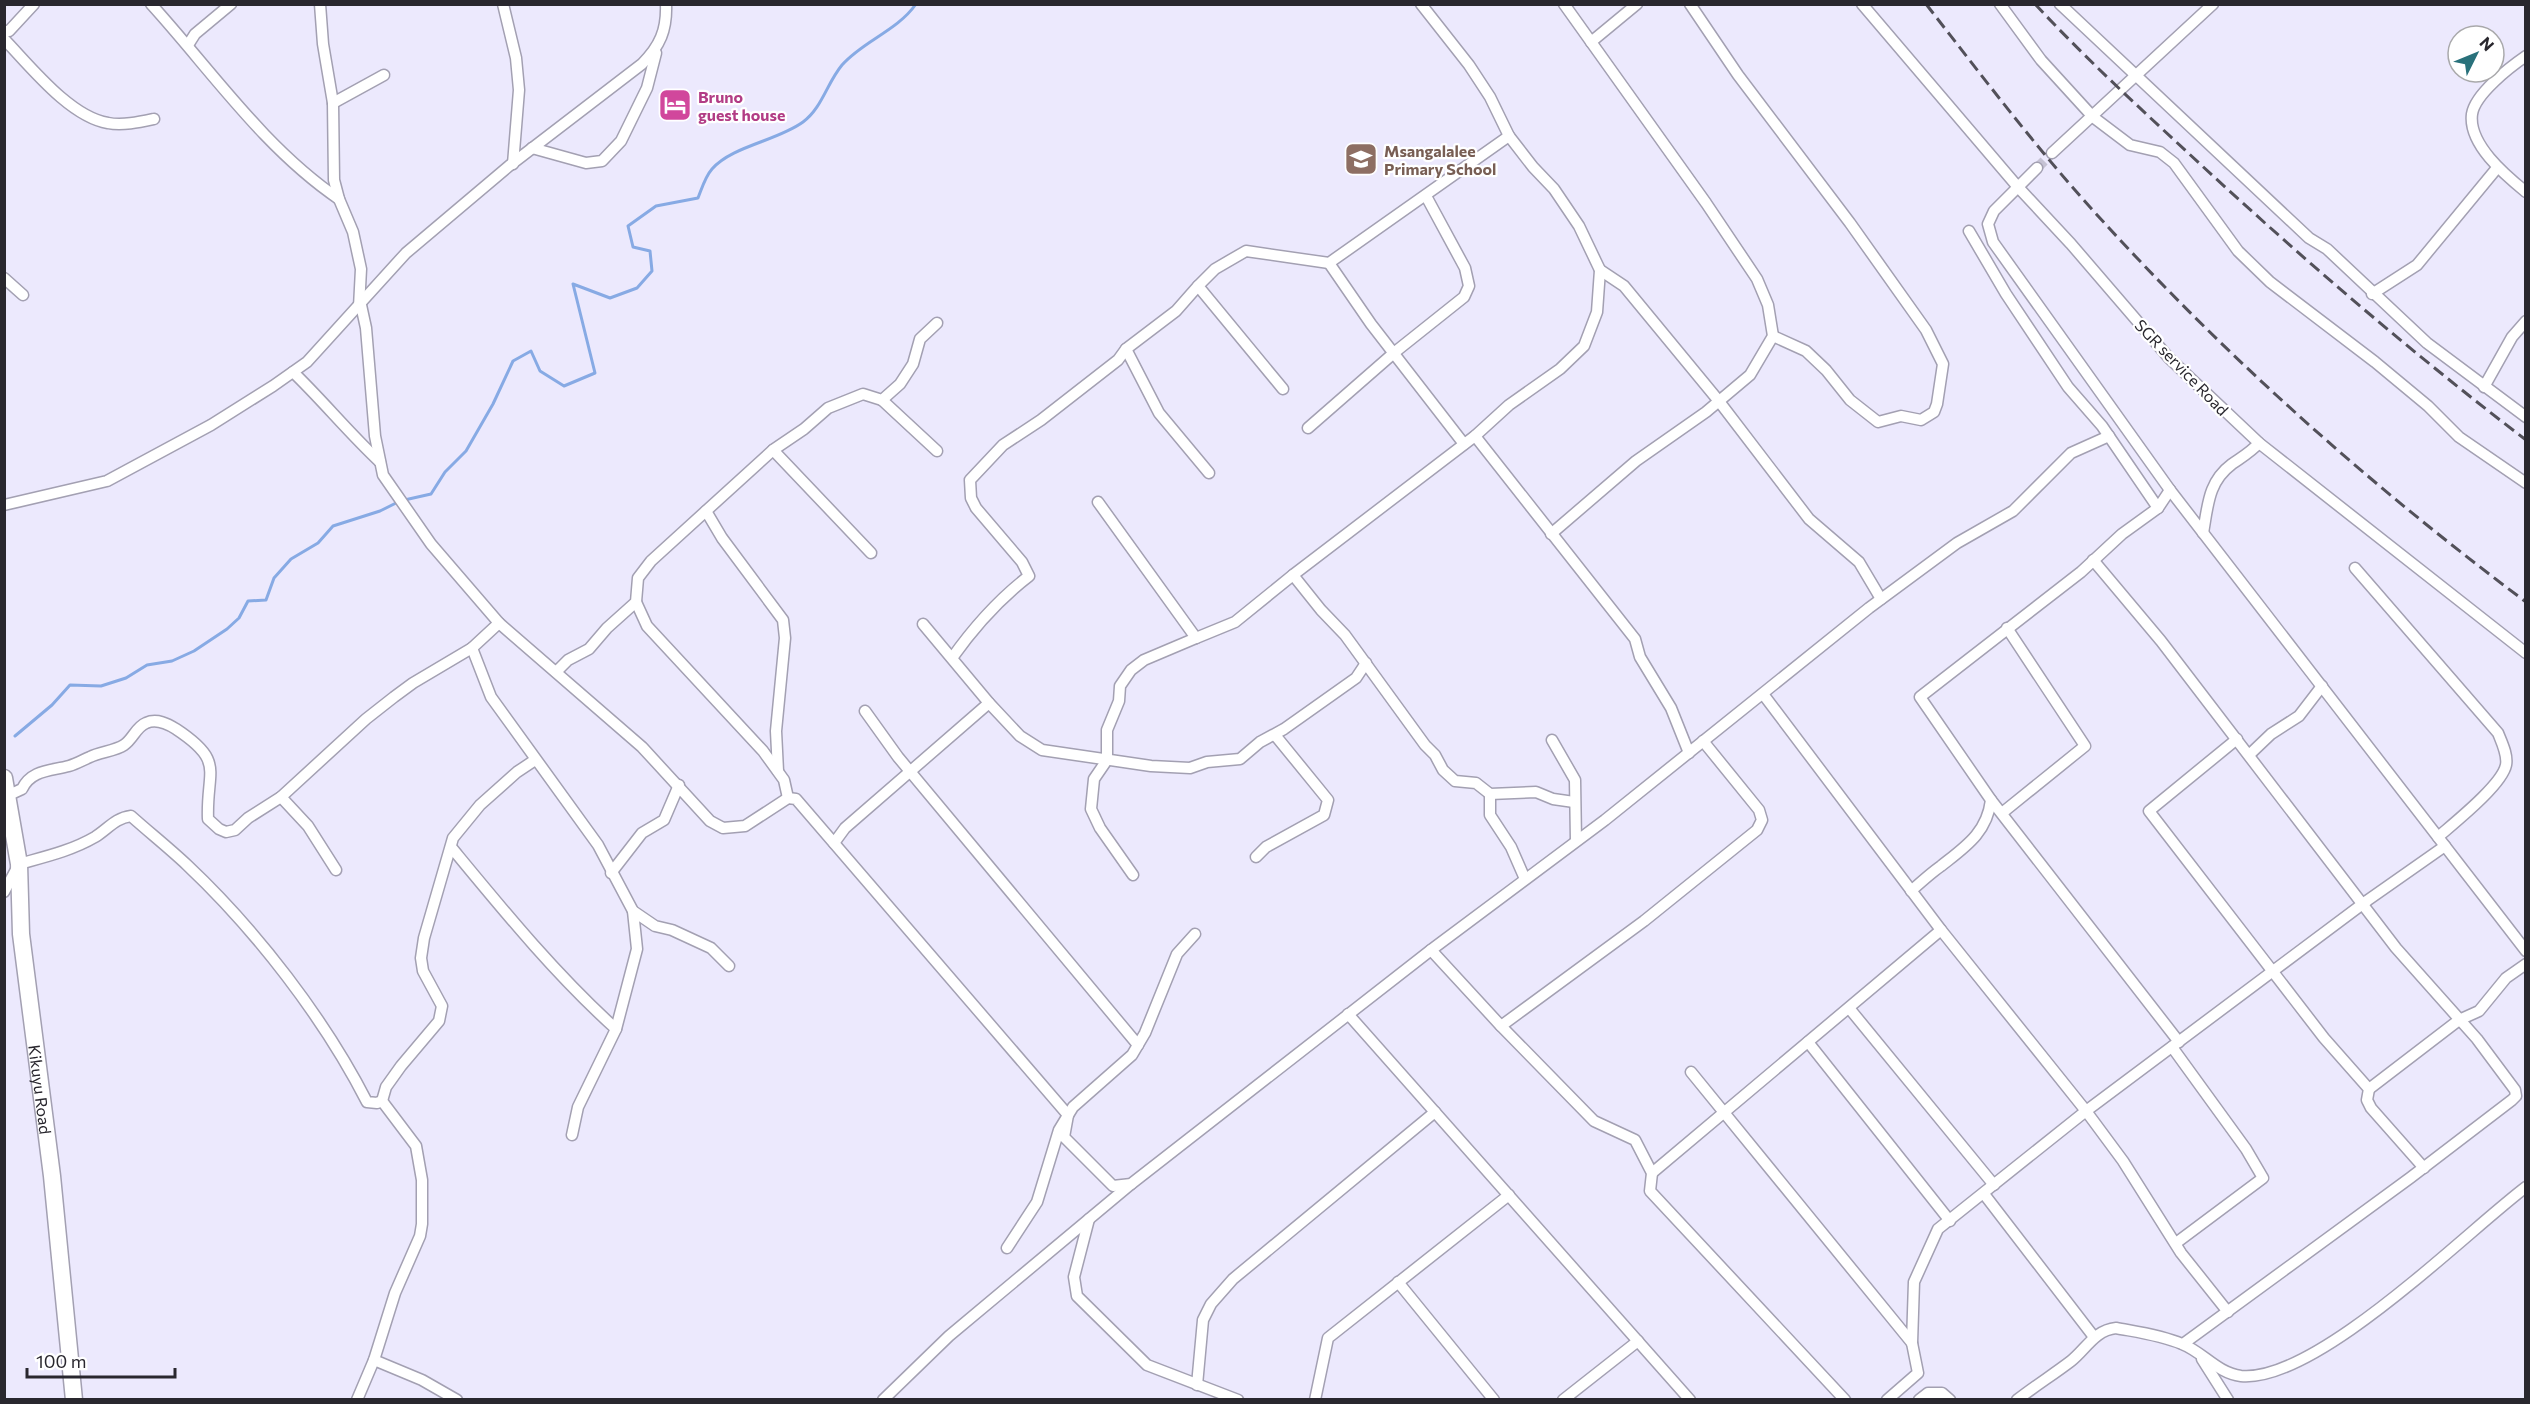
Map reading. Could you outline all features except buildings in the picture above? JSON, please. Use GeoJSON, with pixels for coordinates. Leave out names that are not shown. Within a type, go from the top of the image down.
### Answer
{"type":"FeatureCollection","features":[{"type":"Feature","properties":{"kind":"main road","name":"Kikuyu Road"},"geometry":{"type":"LineString","coordinates":[[4,778],[9,795],[19,864],[21,934],[52,1176],[74,1400]]}},
{"type":"Feature","properties":{"kind":"street"},"geometry":{"type":"LineString","coordinates":[[4,31],[9,31],[34,4]]}},
{"type":"Feature","properties":{"kind":"street"},"geometry":{"type":"LineString","coordinates":[[151,4],[268,140],[324,189],[339,199]]}},
{"type":"Feature","properties":{"kind":"street"},"geometry":{"type":"LineString","coordinates":[[188,45],[195,34],[231,4]]}},
{"type":"Feature","properties":{"kind":"street"},"geometry":{"type":"LineString","coordinates":[[320,4],[323,44],[333,103],[333,164],[339,199],[353,232],[361,269],[360,306],[372,384],[375,436],[383,476],[431,544],[499,623],[642,747],[710,821],[723,828],[745,826],[788,798],[796,799],[1068,1115]]}},
{"type":"Feature","properties":{"kind":"street"},"geometry":{"type":"LineString","coordinates":[[503,4],[516,58],[519,90],[513,164]]}},
{"type":"Feature","properties":{"kind":"street"},"geometry":{"type":"LineString","coordinates":[[532,148],[586,163],[602,161],[621,141],[647,88],[663,34],[666,4]]}},
{"type":"Feature","properties":{"kind":"street"},"geometry":{"type":"LineString","coordinates":[[1133,874],[1100,828],[1091,808],[1094,779],[1107,760],[1107,730],[1119,701],[1120,686],[1131,670],[1144,660],[1235,622],[1475,436],[1509,405],[1553,375],[1584,346],[1597,312],[1600,270],[1579,226],[1554,189],[1509,136],[1490,97],[1469,65],[1422,4]]}},
{"type":"Feature","properties":{"kind":"street"},"geometry":{"type":"LineString","coordinates":[[1551,534],[1636,461],[1706,412],[1750,375],[1773,336],[1768,305],[1756,279],[1706,203],[1564,4]]}},
{"type":"Feature","properties":{"kind":"street"},"geometry":{"type":"LineString","coordinates":[[1591,42],[1637,4]]}},
{"type":"Feature","properties":{"kind":"street"},"geometry":{"type":"LineString","coordinates":[[1690,4],[1738,75],[1850,223],[1926,330],[1943,364],[1934,412],[1921,420],[1901,416],[1878,422],[1850,400],[1826,370],[1806,351],[1773,336]]}},
{"type":"Feature","properties":{"kind":"street","name":"SGR service Road"},"geometry":{"type":"LineString","coordinates":[[1862,4],[2017,186],[2071,244],[2169,358],[2259,443],[2526,653]]}},
{"type":"Feature","properties":{"kind":"street"},"geometry":{"type":"LineString","coordinates":[[2000,4],[2041,60],[2093,117],[2130,145],[2160,152],[2174,163],[2232,243],[2270,282],[2375,362],[2428,406],[2459,437],[2526,483]]}},
{"type":"Feature","properties":{"kind":"street"},"geometry":{"type":"LineString","coordinates":[[2060,4],[2309,238],[2327,249],[2372,294],[2427,343],[2526,417]]}},
{"type":"Feature","properties":{"kind":"street"},"geometry":{"type":"LineString","coordinates":[[2052,153],[2137,77],[2213,4]]}},
{"type":"Feature","properties":{"kind":"street"},"geometry":{"type":"LineString","coordinates":[[4,39],[41,78],[89,118],[109,124],[154,119]]}},
{"type":"Feature","properties":{"kind":"street"},"geometry":{"type":"LineString","coordinates":[[4,505],[107,481],[211,425],[293,372],[307,362],[406,253],[532,148],[634,72],[657,48]]}},
{"type":"Feature","properties":{"kind":"street"},"geometry":{"type":"LineString","coordinates":[[2526,56],[2499,76],[2483,94],[2472,113],[2475,135],[2497,168],[2526,192]]}},
{"type":"Feature","properties":{"kind":"street"},"geometry":{"type":"LineString","coordinates":[[333,103],[384,75]]}},
{"type":"Feature","properties":{"kind":"street"},"geometry":{"type":"LineString","coordinates":[[952,658],[972,630],[1011,590],[1029,576],[1022,562],[970,498],[969,480],[1004,445],[1041,420],[1118,360],[1126,349],[1176,311],[1215,269],[1246,251],[1329,263],[1509,136]]}},
{"type":"Feature","properties":{"kind":"street"},"geometry":{"type":"LineString","coordinates":[[2037,168],[1994,211],[1988,224],[1993,242],[2170,490],[2526,951]]}},
{"type":"Feature","properties":{"kind":"street"},"geometry":{"type":"LineString","coordinates":[[2372,294],[2418,265],[2497,168]]}},
{"type":"Feature","properties":{"kind":"street"},"geometry":{"type":"LineString","coordinates":[[1308,428],[1395,352],[1464,297],[1469,286],[1465,268],[1426,196]]}},
{"type":"Feature","properties":{"kind":"street"},"geometry":{"type":"LineString","coordinates":[[1969,231],[2006,294],[2068,387],[2109,436],[2158,508]]}},
{"type":"Feature","properties":{"kind":"street"},"geometry":{"type":"LineString","coordinates":[[1329,263],[1371,324],[1395,352],[1464,444]]}},
{"type":"Feature","properties":{"kind":"street"},"geometry":{"type":"LineString","coordinates":[[1600,270],[1624,286],[1718,400],[1809,519],[1859,562],[1881,599]]}},
{"type":"Feature","properties":{"kind":"street"},"geometry":{"type":"LineString","coordinates":[[4,278],[23,296]]}},
{"type":"Feature","properties":{"kind":"street"},"geometry":{"type":"LineString","coordinates":[[1198,286],[1283,388]]}},
{"type":"Feature","properties":{"kind":"street"},"geometry":{"type":"LineString","coordinates":[[2484,387],[2512,337],[2526,321]]}},
{"type":"Feature","properties":{"kind":"street"},"geometry":{"type":"LineString","coordinates":[[882,400],[900,384],[913,364],[920,339],[937,323]]}},
{"type":"Feature","properties":{"kind":"street"},"geometry":{"type":"LineString","coordinates":[[1126,349],[1159,413],[1209,473]]}},
{"type":"Feature","properties":{"kind":"street"},"geometry":{"type":"LineString","coordinates":[[293,372],[380,462]]}},
{"type":"Feature","properties":{"kind":"street"},"geometry":{"type":"LineString","coordinates":[[788,798],[784,780],[762,751],[647,626],[636,602],[638,578],[651,561],[773,450],[804,429],[828,408],[841,402],[863,394],[882,400],[937,451]]}},
{"type":"Feature","properties":{"kind":"street"},"geometry":{"type":"LineString","coordinates":[[1475,436],[1635,639],[1640,657],[1671,708],[1689,753]]}},
{"type":"Feature","properties":{"kind":"street"},"geometry":{"type":"LineString","coordinates":[[883,1400],[949,1336],[1131,1184],[1348,1014],[1689,753],[1881,599],[1957,543],[2013,511],[2071,453],[2109,436]]}},
{"type":"Feature","properties":{"kind":"street"},"geometry":{"type":"LineString","coordinates":[[2203,533],[2214,482],[2232,464],[2248,455],[2259,443]]}},
{"type":"Feature","properties":{"kind":"street"},"geometry":{"type":"LineString","coordinates":[[773,450],[871,553]]}},
{"type":"Feature","properties":{"kind":"street"},"geometry":{"type":"LineString","coordinates":[[2170,490],[2158,508],[2122,534],[2093,560],[1920,697],[1992,800],[2175,1044],[2263,1178],[2176,1243]]}},
{"type":"Feature","properties":{"kind":"street"},"geometry":{"type":"LineString","coordinates":[[1098,502],[1196,638]]}},
{"type":"Feature","properties":{"kind":"street"},"geometry":{"type":"LineString","coordinates":[[706,511],[722,538],[783,620],[785,638],[776,731],[778,771]]}},
{"type":"Feature","properties":{"kind":"street"},"geometry":{"type":"LineString","coordinates":[[2093,560],[2161,641],[2396,948],[2459,1020],[2515,1090],[2516,1096],[2424,1168],[2183,1344]]}},
{"type":"Feature","properties":{"kind":"street"},"geometry":{"type":"LineString","coordinates":[[1887,1400],[1918,1372],[1912,1343],[1914,1282],[1938,1229],[2086,1111],[2362,904],[2441,841],[2502,775],[2506,764],[2498,733],[2456,687],[2445,669],[2355,568]]}},
{"type":"Feature","properties":{"kind":"street"},"geometry":{"type":"LineString","coordinates":[[1293,575],[1366,663],[1425,745],[1435,755],[1443,770],[1455,782],[1476,783],[1490,794],[1536,792],[1553,799],[1574,802]]}},
{"type":"Feature","properties":{"kind":"street"},"geometry":{"type":"LineString","coordinates":[[556,672],[568,660],[590,649],[607,628],[636,602]]}},
{"type":"Feature","properties":{"kind":"street"},"geometry":{"type":"LineString","coordinates":[[9,795],[22,789],[31,777],[41,772],[71,765],[122,747],[146,723],[158,721],[171,725],[201,747],[210,761],[212,774],[207,799],[208,819],[226,832],[235,830],[248,818],[281,796],[376,711],[413,683],[472,648],[499,623]]}},
{"type":"Feature","properties":{"kind":"street"},"geometry":{"type":"LineString","coordinates":[[923,624],[989,703],[1020,736],[1042,750],[1150,766],[1190,768],[1208,762],[1240,759],[1260,742],[1275,735],[1356,678],[1366,663]]}},
{"type":"Feature","properties":{"kind":"street"},"geometry":{"type":"LineString","coordinates":[[2002,813],[2085,746],[2007,628]]}},
{"type":"Feature","properties":{"kind":"street"},"geometry":{"type":"LineString","coordinates":[[472,648],[491,697],[598,845],[633,911],[637,949],[616,1029],[578,1107],[572,1135]]}},
{"type":"Feature","properties":{"kind":"street"},"geometry":{"type":"LineString","coordinates":[[2248,755],[2271,734],[2299,716],[2322,686]]}},
{"type":"Feature","properties":{"kind":"street"},"geometry":{"type":"LineString","coordinates":[[1763,694],[1941,930],[2124,1161],[2176,1243],[2228,1312]]}},
{"type":"Feature","properties":{"kind":"street"},"geometry":{"type":"LineString","coordinates":[[834,843],[845,828],[989,703]]}},
{"type":"Feature","properties":{"kind":"street"},"geometry":{"type":"LineString","coordinates":[[865,711],[898,758],[1138,1046]]}},
{"type":"Feature","properties":{"kind":"street"},"geometry":{"type":"LineString","coordinates":[[1256,857],[1266,847],[1324,815],[1328,800],[1275,735]]}},
{"type":"Feature","properties":{"kind":"street"},"geometry":{"type":"LineString","coordinates":[[2237,739],[2150,811],[2324,1038],[2369,1089]]}},
{"type":"Feature","properties":{"kind":"street"},"geometry":{"type":"LineString","coordinates":[[1552,740],[1575,780],[1576,841]]}},
{"type":"Feature","properties":{"kind":"street"},"geometry":{"type":"LineString","coordinates":[[1501,1026],[1644,921],[1757,830],[1761,820],[1759,810],[1703,741]]}},
{"type":"Feature","properties":{"kind":"street"},"geometry":{"type":"LineString","coordinates":[[382,1101],[386,1087],[439,1021],[442,1006],[423,971],[421,958],[423,938],[451,847],[461,825],[480,805],[517,772],[535,760]]}},
{"type":"Feature","properties":{"kind":"street"},"geometry":{"type":"LineString","coordinates":[[611,873],[642,833],[664,820],[679,785]]}},
{"type":"Feature","properties":{"kind":"street"},"geometry":{"type":"LineString","coordinates":[[1490,794],[1490,815],[1511,847],[1526,879]]}},
{"type":"Feature","properties":{"kind":"street"},"geometry":{"type":"LineString","coordinates":[[281,796],[308,826],[336,870]]}},
{"type":"Feature","properties":{"kind":"street"},"geometry":{"type":"LineString","coordinates":[[1911,891],[1941,865],[1962,851],[1982,829],[1990,813],[1992,800]]}},
{"type":"Feature","properties":{"kind":"street"},"geometry":{"type":"LineString","coordinates":[[4,892],[19,864],[63,851],[94,837],[122,817],[131,816],[188,865],[254,937],[340,1052],[367,1102],[382,1101]]}},
{"type":"Feature","properties":{"kind":"street"},"geometry":{"type":"LineString","coordinates":[[451,847],[534,946],[593,1009],[616,1029]]}},
{"type":"Feature","properties":{"kind":"street"},"geometry":{"type":"LineString","coordinates":[[633,911],[655,926],[672,930],[711,948],[729,966]]}},
{"type":"Feature","properties":{"kind":"street"},"geometry":{"type":"LineString","coordinates":[[1652,1173],[1941,930]]}},
{"type":"Feature","properties":{"kind":"street"},"geometry":{"type":"LineString","coordinates":[[1007,1248],[1037,1202],[1059,1130],[1073,1107],[1132,1055],[1138,1046],[1177,954],[1195,934]]}},
{"type":"Feature","properties":{"kind":"street"},"geometry":{"type":"LineString","coordinates":[[1431,950],[1594,1121],[1635,1140],[1652,1173],[1650,1191],[1845,1400]]}},
{"type":"Feature","properties":{"kind":"street"},"geometry":{"type":"LineString","coordinates":[[2424,1168],[2371,1108],[2367,1100],[2369,1089],[2459,1020],[2479,1011],[2506,978],[2526,964]]}},
{"type":"Feature","properties":{"kind":"street"},"geometry":{"type":"LineString","coordinates":[[1849,1008],[1994,1185]]}},
{"type":"Feature","properties":{"kind":"street"},"geometry":{"type":"LineString","coordinates":[[1348,1014],[1690,1400]]}},
{"type":"Feature","properties":{"kind":"street"},"geometry":{"type":"LineString","coordinates":[[1808,1042],[1950,1221]]}},
{"type":"Feature","properties":{"kind":"street"},"geometry":{"type":"LineString","coordinates":[[1691,1072],[1912,1343]]}},
{"type":"Feature","properties":{"kind":"street"},"geometry":{"type":"LineString","coordinates":[[357,1400],[374,1360],[395,1293],[420,1236],[422,1224],[422,1180],[416,1146],[382,1101]]}},
{"type":"Feature","properties":{"kind":"street"},"geometry":{"type":"LineString","coordinates":[[1197,1385],[1203,1320],[1211,1304],[1233,1278],[1435,1112]]}},
{"type":"Feature","properties":{"kind":"street"},"geometry":{"type":"LineString","coordinates":[[1068,1115],[1064,1137],[1113,1186],[1131,1184]]}},
{"type":"Feature","properties":{"kind":"street"},"geometry":{"type":"LineString","coordinates":[[2018,1400],[2072,1360],[2094,1337],[2108,1329],[2116,1328],[2183,1344],[2230,1374],[2262,1375],[2302,1358],[2354,1329],[2526,1187]]}},
{"type":"Feature","properties":{"kind":"street"},"geometry":{"type":"LineString","coordinates":[[1984,1194],[2094,1337]]}},
{"type":"Feature","properties":{"kind":"street"},"geometry":{"type":"LineString","coordinates":[[1315,1400],[1328,1338],[1509,1195]]}},
{"type":"Feature","properties":{"kind":"street"},"geometry":{"type":"LineString","coordinates":[[1089,1219],[1074,1277],[1077,1296],[1147,1365],[1238,1400]]}},
{"type":"Feature","properties":{"kind":"street"},"geometry":{"type":"LineString","coordinates":[[1398,1282],[1494,1400]]}},
{"type":"Feature","properties":{"kind":"street"},"geometry":{"type":"LineString","coordinates":[[1563,1400],[1638,1341]]}},
{"type":"Feature","properties":{"kind":"street"},"geometry":{"type":"LineString","coordinates":[[2199,1354],[2228,1400]]}},
{"type":"Feature","properties":{"kind":"street"},"geometry":{"type":"LineString","coordinates":[[374,1360],[422,1380],[458,1400]]}},
{"type":"Feature","properties":{"kind":"street"},"geometry":{"type":"LineString","coordinates":[[1918,1400],[1928,1393],[1941,1392],[1950,1400]]}},
{"type":"Feature","properties":{"kind":"waterway"},"geometry":{"type":"LineString","coordinates":[[15,736],[52,705],[70,685],[101,686],[126,678],[147,665],[172,661],[194,651],[239,618],[248,601],[266,600],[274,578],[291,559],[318,543],[333,526],[380,511],[400,501],[431,494],[445,472],[466,451],[493,404],[513,361],[531,351],[540,371],[564,386],[595,373],[573,284],[610,298],[637,288],[652,271],[650,251],[633,247],[628,226],[656,206],[698,198],[707,176],[721,161],[803,122],[820,103],[842,65],[860,49],[899,22],[916,4]]}},
{"type":"Feature","properties":{"kind":"tunnel"},"geometry":{"type":"LineString","coordinates":[[2037,168],[2052,153]]}},
{"type":"Feature","properties":{"kind":"railway"},"geometry":{"type":"LineString","coordinates":[[1926,4],[2075,191],[2198,320],[2357,467],[2468,558],[2526,602]]}},
{"type":"Feature","properties":{"kind":"railway"},"geometry":{"type":"LineString","coordinates":[[2035,4],[2116,85],[2278,235],[2400,340],[2526,440]]}},
{"type":"Feature","properties":{"kind":"place","name":"Bruno guest house"},"geometry":{"type":"Point","coordinates":[675,105]}},
{"type":"Feature","properties":{"kind":"place","name":"Msangalalee Primary School"},"geometry":{"type":"Point","coordinates":[1361,159]}}]}
